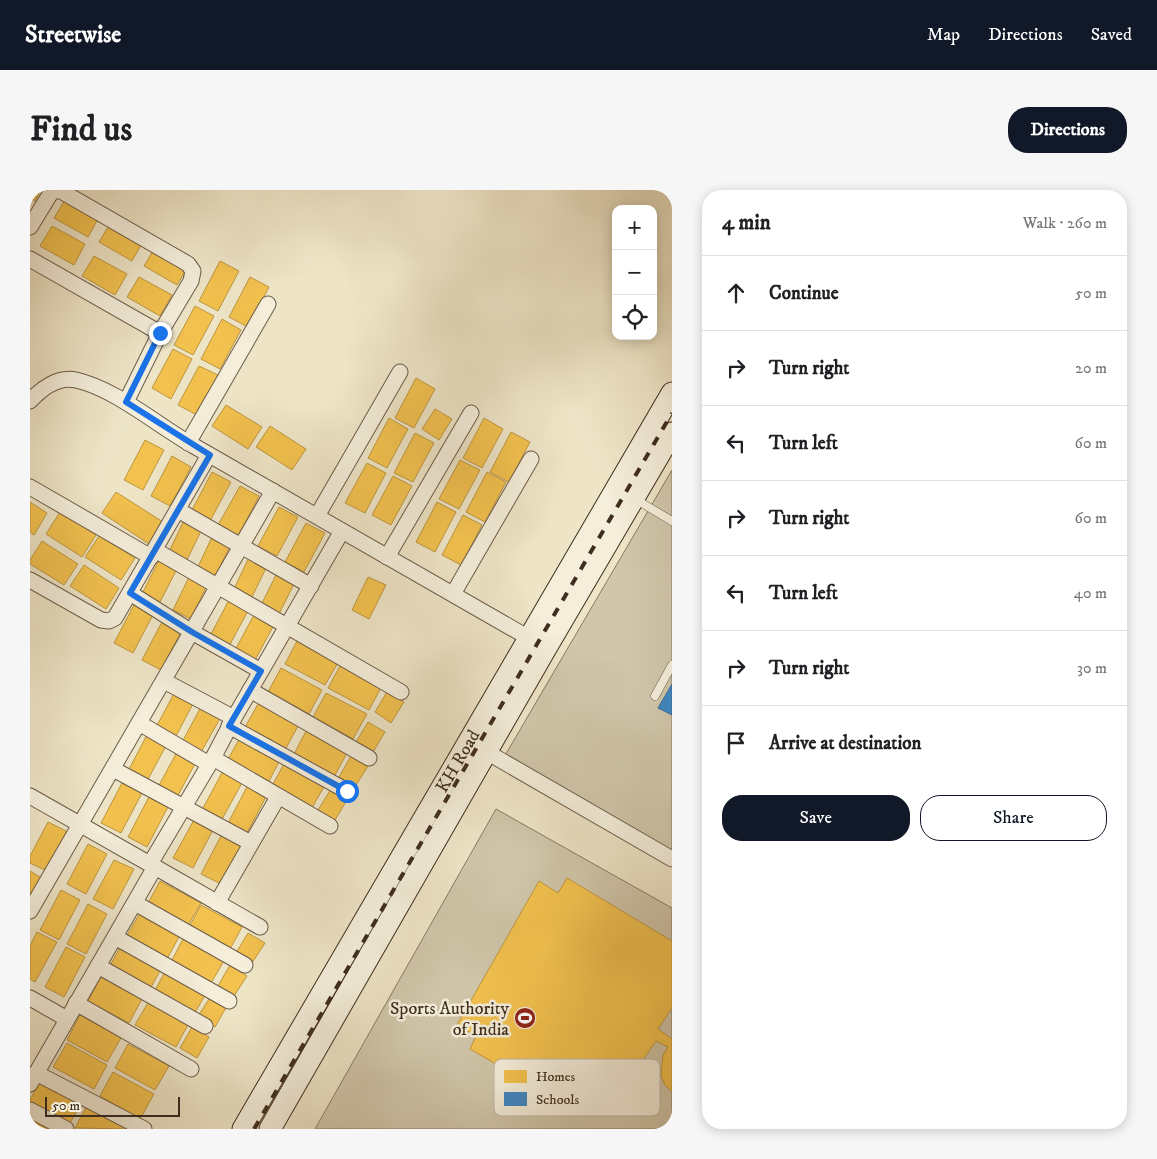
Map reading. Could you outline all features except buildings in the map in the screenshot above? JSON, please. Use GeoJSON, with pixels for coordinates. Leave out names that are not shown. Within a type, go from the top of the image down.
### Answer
{"type":"FeatureCollection","features":[{"type":"Feature","properties":{"kind":"main road","name":"KH Road"},"geometry":{"type":"LineString","coordinates":[[270,1129],[486,752],[538,643],[614,512],[672,393]]}},
{"type":"Feature","properties":{"kind":"main road","name":"KH Road"},"geometry":{"type":"LineString","coordinates":[[614,512],[634,498],[672,433]]}},
{"type":"Feature","properties":{"kind":"main road","name":"KH Road"},"geometry":{"type":"LineString","coordinates":[[243,1129],[468,742],[538,643]]}},
{"type":"Feature","properties":{"kind":"street"},"geometry":{"type":"LineString","coordinates":[[30,227],[52,191],[61,191],[188,264],[193,270],[191,281],[160,333],[126,402]]}},
{"type":"Feature","properties":{"kind":"street"},"geometry":{"type":"LineString","coordinates":[[30,259],[160,333]]}},
{"type":"Feature","properties":{"kind":"street"},"geometry":{"type":"LineString","coordinates":[[188,443],[268,304]]}},
{"type":"Feature","properties":{"kind":"street"},"geometry":{"type":"LineString","coordinates":[[317,516],[400,372]]}},
{"type":"Feature","properties":{"kind":"street"},"geometry":{"type":"LineString","coordinates":[[30,400],[47,386],[61,380],[75,380],[105,391],[126,402],[188,443],[538,643]]}},
{"type":"Feature","properties":{"kind":"street"},"geometry":{"type":"LineString","coordinates":[[387,557],[471,413]]}},
{"type":"Feature","properties":{"kind":"street"},"geometry":{"type":"LineString","coordinates":[[30,580],[101,620],[109,621],[115,618],[210,455]]}},
{"type":"Feature","properties":{"kind":"street"},"geometry":{"type":"LineString","coordinates":[[453,594],[531,459]]}},
{"type":"Feature","properties":{"kind":"street"},"geometry":{"type":"LineString","coordinates":[[30,487],[219,587],[401,692]]}},
{"type":"Feature","properties":{"kind":"street"},"geometry":{"type":"LineString","coordinates":[[30,911],[273,491]]}},
{"type":"Feature","properties":{"kind":"street"},"geometry":{"type":"LineString","coordinates":[[178,510],[311,586]]}},
{"type":"Feature","properties":{"kind":"street"},"geometry":{"type":"LineString","coordinates":[[144,1129],[33,1078],[135,903],[183,806],[211,761],[342,531]]}},
{"type":"Feature","properties":{"kind":"street"},"geometry":{"type":"LineString","coordinates":[[130,593],[192,632],[261,671]]}},
{"type":"Feature","properties":{"kind":"street"},"geometry":{"type":"LineString","coordinates":[[164,681],[347,791]]}},
{"type":"Feature","properties":{"kind":"street"},"geometry":{"type":"LineString","coordinates":[[250,690],[369,758]]}},
{"type":"Feature","properties":{"kind":"street"},"geometry":{"type":"LineString","coordinates":[[139,723],[330,826]]}},
{"type":"Feature","properties":{"kind":"street"},"geometry":{"type":"LineString","coordinates":[[468,742],[672,859]]}},
{"type":"Feature","properties":{"kind":"street"},"geometry":{"type":"LineString","coordinates":[[112,769],[251,843]]}},
{"type":"Feature","properties":{"kind":"street"},"geometry":{"type":"LineString","coordinates":[[30,796],[260,927]]}},
{"type":"Feature","properties":{"kind":"street"},"geometry":{"type":"LineString","coordinates":[[217,903],[278,797]]}},
{"type":"Feature","properties":{"kind":"street"},"geometry":{"type":"LineString","coordinates":[[135,903],[245,965]]}},
{"type":"Feature","properties":{"kind":"street"},"geometry":{"type":"LineString","coordinates":[[115,937],[229,1001]]}},
{"type":"Feature","properties":{"kind":"street"},"geometry":{"type":"LineString","coordinates":[[98,966],[205,1026]]}},
{"type":"Feature","properties":{"kind":"street"},"geometry":{"type":"LineString","coordinates":[[30,998],[67,1019]]}},
{"type":"Feature","properties":{"kind":"street"},"geometry":{"type":"LineString","coordinates":[[76,1004],[191,1069]]}},
{"type":"Feature","properties":{"kind":"street"},"geometry":{"type":"LineString","coordinates":[[30,1110],[66,1129]]}},
{"type":"Feature","properties":{"kind":"lane"},"geometry":{"type":"LineString","coordinates":[[634,498],[672,520]]}},
{"type":"Feature","properties":{"kind":"lane"},"geometry":{"type":"LineString","coordinates":[[655,696],[672,665]]}},
{"type":"Feature","properties":{"kind":"shaded area"},"geometry":{"type":"Polygon","coordinates":[[[672,470],[672,864],[500,764],[672,470]]]}},
{"type":"Feature","properties":{"kind":"shaded area","name":"Sports Authority of India"},"geometry":{"type":"Polygon","coordinates":[[[496,809],[672,908],[672,1129],[315,1129],[496,809]]]}},
{"type":"Feature","properties":{"kind":"railway"},"geometry":{"type":"LineString","coordinates":[[254,1129],[672,413]]}},
{"type":"Feature","properties":{"kind":"place","name":"Sports Authority of India"},"geometry":{"type":"Point","coordinates":[525,1018]}},
{"type":"Feature","properties":{"kind":"route"},"geometry":{"type":"LineString","coordinates":[[160,333],[126,402],[188,443],[210,455],[130,593],[192,632],[261,671],[229,726],[347,791]]}}]}
